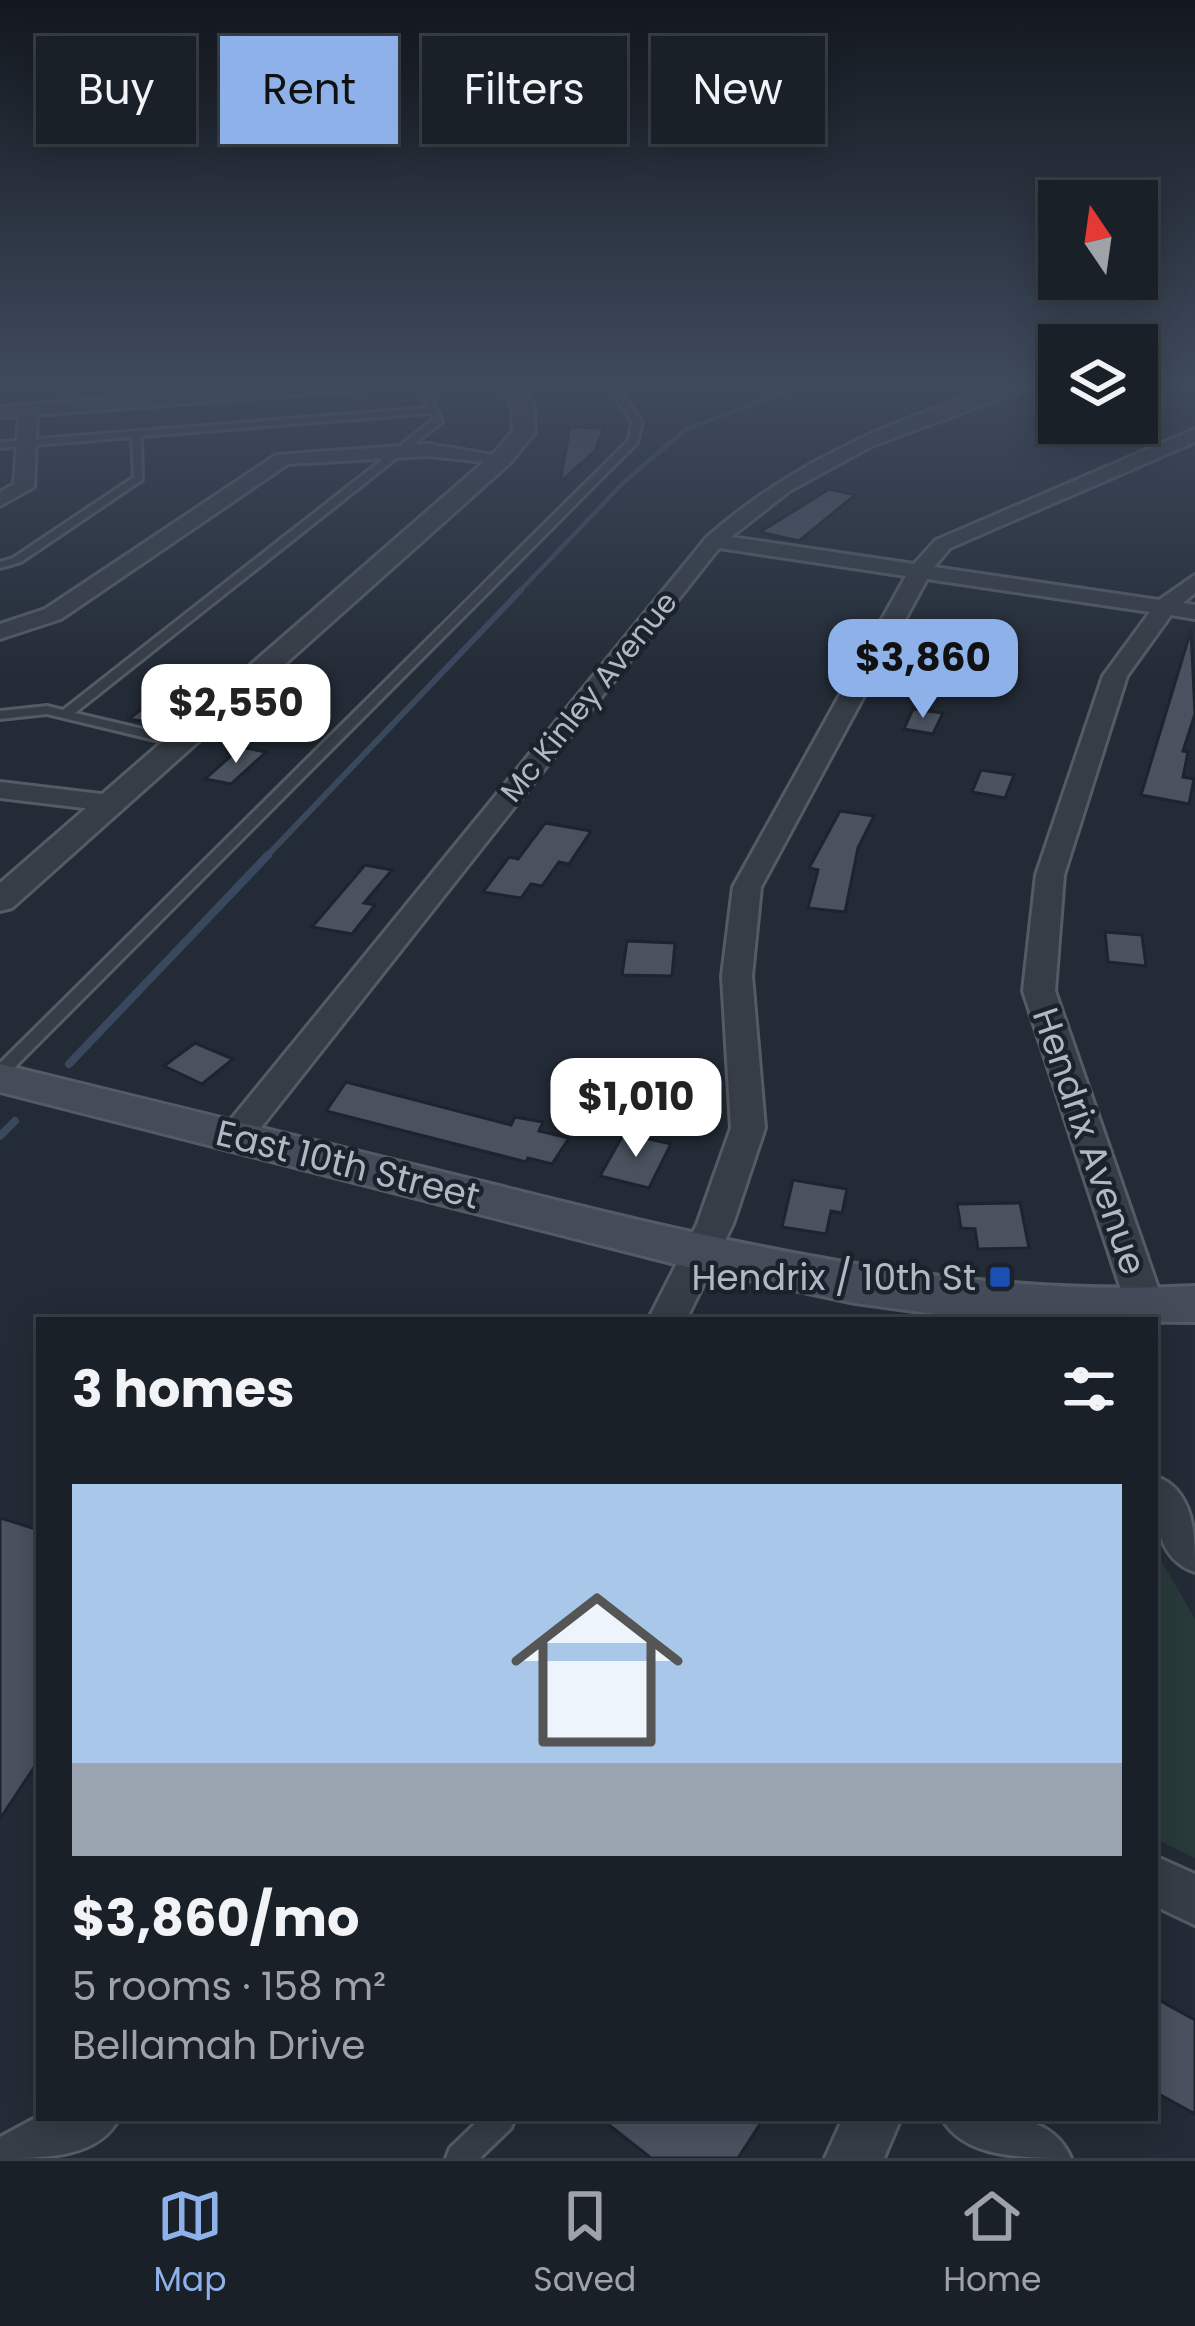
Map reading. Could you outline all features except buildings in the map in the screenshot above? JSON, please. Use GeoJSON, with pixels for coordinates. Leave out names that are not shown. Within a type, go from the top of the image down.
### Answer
{"type":"FeatureCollection","features":[{"type":"Feature","properties":{"kind":"main road","name":"East 10th Street"},"geometry":{"type":"LineString","coordinates":[[0,1075],[700,1253],[945,1300],[1146,1309],[1195,1304]]}},
{"type":"Feature","properties":{"kind":"street"},"geometry":{"type":"LineString","coordinates":[[0,500],[24,488],[24,483]]}},
{"type":"Feature","properties":{"kind":"street"},"geometry":{"type":"LineString","coordinates":[[0,632],[53,614],[248,483]]}},
{"type":"Feature","properties":{"kind":"street"},"geometry":{"type":"LineString","coordinates":[[0,901],[474,483]]}},
{"type":"Feature","properties":{"kind":"street","name":"Mc Kinley Avenue"},"geometry":{"type":"LineString","coordinates":[[236,1136],[714,541],[744,512],[796,483]]}},
{"type":"Feature","properties":{"kind":"street"},"geometry":{"type":"LineString","coordinates":[[668,1317],[700,1253],[748,1128],[737,976],[747,887],[921,569],[944,544],[1085,483]]}},
{"type":"Feature","properties":{"kind":"street"},"geometry":{"type":"LineString","coordinates":[[714,541],[1181,609]]}},
{"type":"Feature","properties":{"kind":"street","name":"Hendrix Avenue"},"geometry":{"type":"LineString","coordinates":[[1146,1309],[1040,991],[1050,875],[1115,676],[1181,609],[1195,581]]}},
{"type":"Feature","properties":{"kind":"street"},"geometry":{"type":"LineString","coordinates":[[0,790],[110,803]]}},
{"type":"Feature","properties":{"kind":"street"},"geometry":{"type":"LineString","coordinates":[[1158,1498],[1195,1555]]}},
{"type":"Feature","properties":{"kind":"street"},"geometry":{"type":"LineString","coordinates":[[1158,1882],[1195,1900]]}},
{"type":"Feature","properties":{"kind":"street"},"geometry":{"type":"LineString","coordinates":[[18,2158],[86,2121]]}},
{"type":"Feature","properties":{"kind":"street"},"geometry":{"type":"LineString","coordinates":[[854,2158],[872,2121]]}},
{"type":"Feature","properties":{"kind":"street"},"geometry":{"type":"LineString","coordinates":[[975,2121],[1042,2158]]}},
{"type":"Feature","properties":{"kind":"lane"},"geometry":{"type":"LineString","coordinates":[[0,565],[17,560],[132,483]]}},
{"type":"Feature","properties":{"kind":"lane"},"geometry":{"type":"LineString","coordinates":[[65,715],[361,483]]}},
{"type":"Feature","properties":{"kind":"lane"},"geometry":{"type":"LineString","coordinates":[[0,1075],[592,483]]}},
{"type":"Feature","properties":{"kind":"lane"},"geometry":{"type":"LineString","coordinates":[[0,715],[46,710],[180,742]]}},
{"type":"Feature","properties":{"kind":"lane"},"geometry":{"type":"LineString","coordinates":[[460,2158],[498,2121]]}},
{"type":"Feature","properties":{"kind":"shaded area"},"geometry":{"type":"Polygon","coordinates":[[[1158,1555],[1195,1619],[1195,1858],[1158,1840],[1158,1555]]]}},
{"type":"Feature","properties":{"kind":"waterway"},"geometry":{"type":"LineString","coordinates":[[518,593],[623,483]]}},
{"type":"Feature","properties":{"kind":"waterway"},"geometry":{"type":"LineString","coordinates":[[265,858],[521,590]]}},
{"type":"Feature","properties":{"kind":"waterway"},"geometry":{"type":"LineString","coordinates":[[69,1064],[268,855]]}},
{"type":"Feature","properties":{"kind":"waterway"},"geometry":{"type":"LineString","coordinates":[[0,1136],[15,1121]]}},
{"type":"Feature","properties":{"kind":"place","name":"Hendrix / 10th St"},"geometry":{"type":"Point","coordinates":[1000,1277]}}]}
